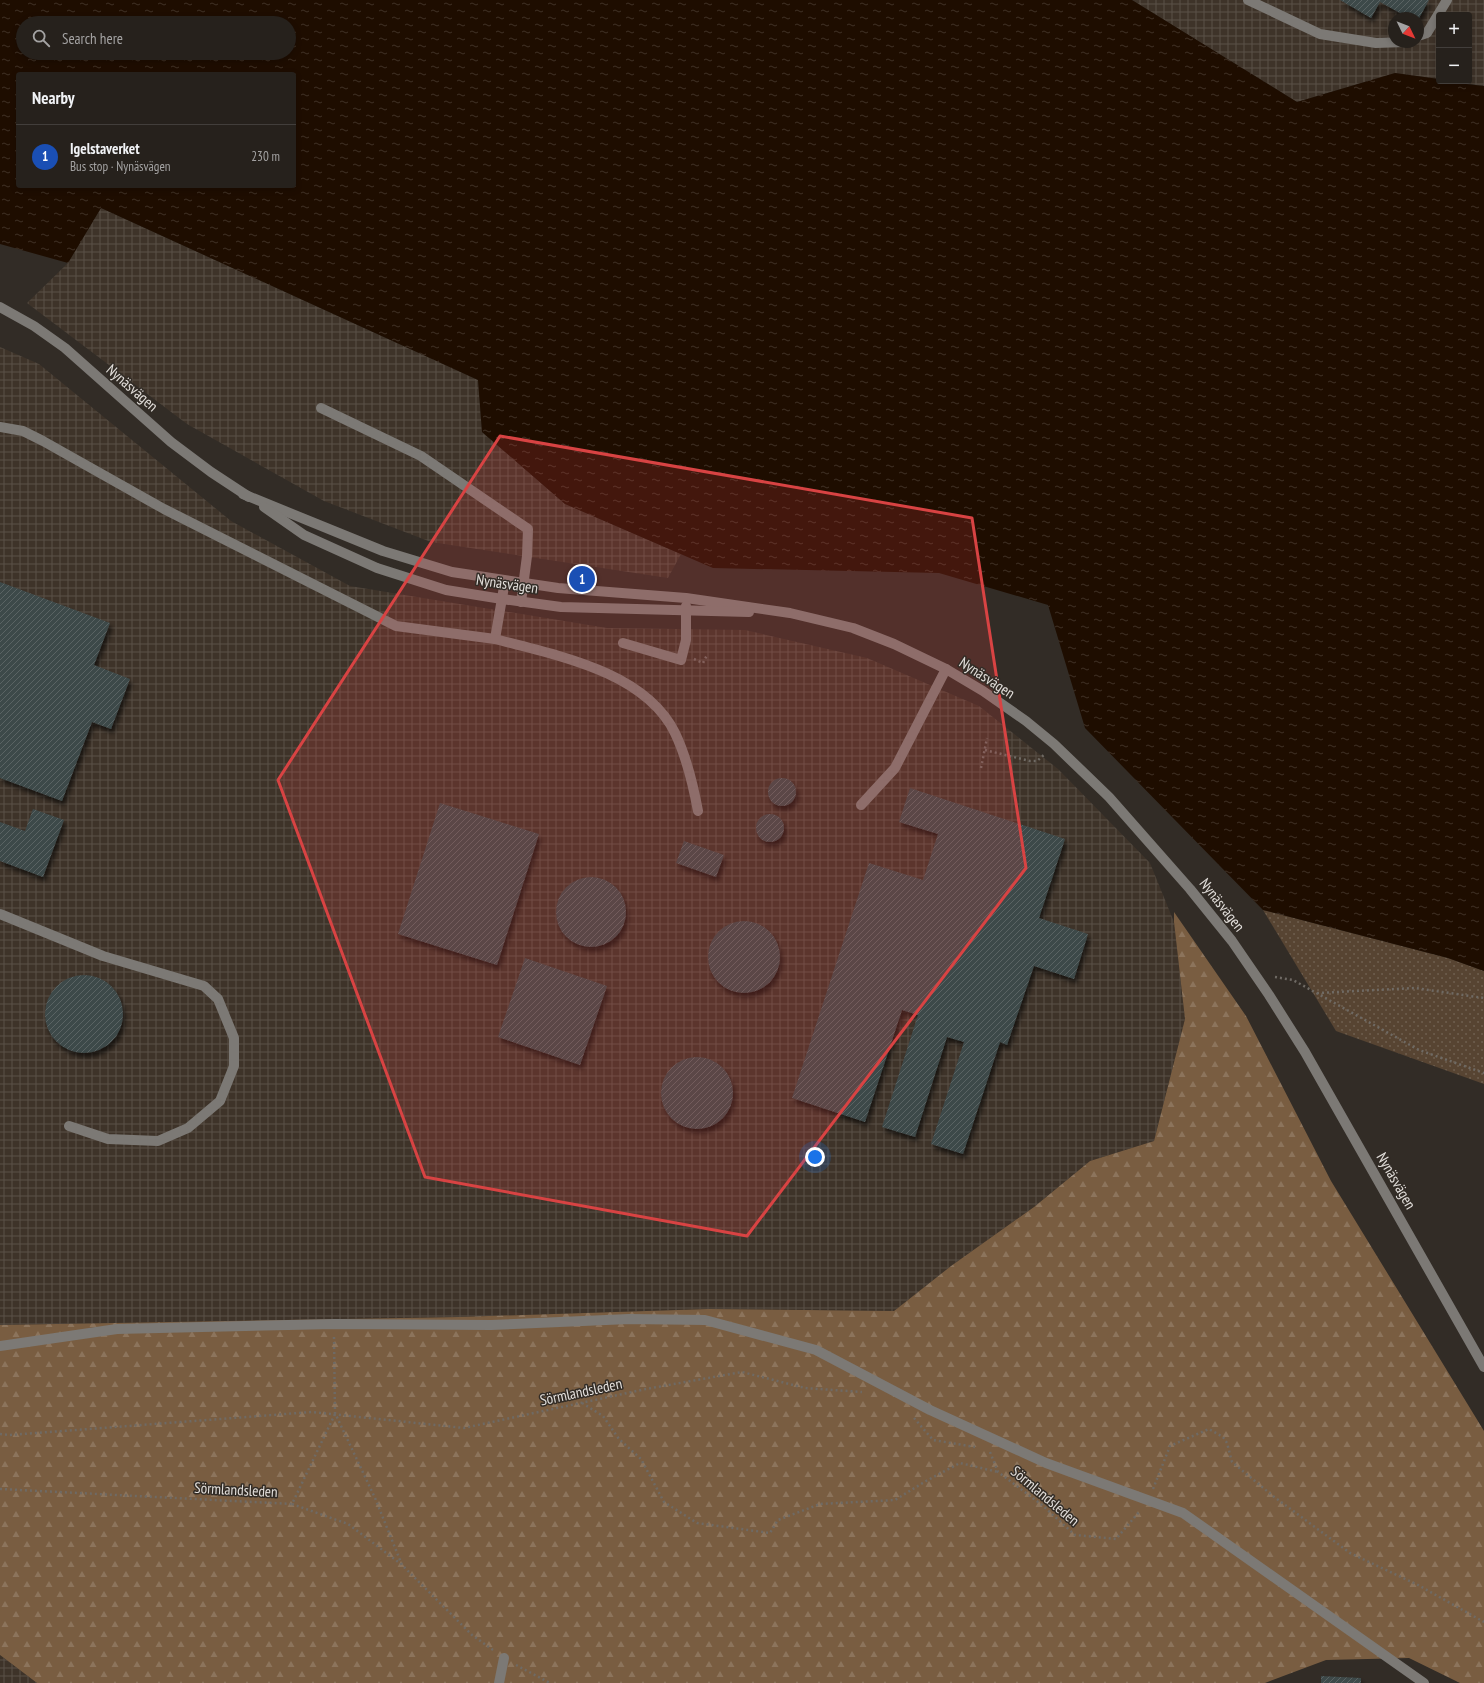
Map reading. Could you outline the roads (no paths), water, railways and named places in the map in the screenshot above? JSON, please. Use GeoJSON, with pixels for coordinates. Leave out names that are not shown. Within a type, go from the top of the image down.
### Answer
{"type":"FeatureCollection","features":[{"type":"Feature","properties":{"kind":"street"},"geometry":{"type":"LineString","coordinates":[[1248,0],[1320,34],[1376,43],[1388,43]]}},
{"type":"Feature","properties":{"kind":"street"},"geometry":{"type":"LineString","coordinates":[[1424,34],[1427,33],[1447,0]]}},
{"type":"Feature","properties":{"kind":"street","name":"Nynäsvägen"},"geometry":{"type":"LineString","coordinates":[[0,307],[34,326],[64,348],[171,442],[211,472],[304,535],[377,568],[446,590],[502,600],[561,607],[790,613]]}},
{"type":"Feature","properties":{"kind":"street"},"geometry":{"type":"LineString","coordinates":[[321,408],[421,456],[528,529],[521,602]]}},
{"type":"Feature","properties":{"kind":"street"},"geometry":{"type":"LineString","coordinates":[[0,426],[23,431],[43,441],[164,509],[396,626],[495,639],[584,664],[623,681],[642,694],[661,712],[674,732],[693,781],[698,811]]}},
{"type":"Feature","properties":{"kind":"street","name":"Nynäsvägen"},"geometry":{"type":"LineString","coordinates":[[243,494],[383,551],[452,572],[505,581],[686,598],[790,613],[853,628],[894,644],[946,669],[1008,708],[1054,744],[1109,797],[1153,845],[1232,941],[1305,1052],[1484,1367]]}},
{"type":"Feature","properties":{"kind":"street"},"geometry":{"type":"LineString","coordinates":[[495,639],[505,581]]}},
{"type":"Feature","properties":{"kind":"street"},"geometry":{"type":"LineString","coordinates":[[624,643],[681,660],[686,640],[686,598]]}},
{"type":"Feature","properties":{"kind":"street"},"geometry":{"type":"LineString","coordinates":[[861,804],[895,768],[946,669]]}},
{"type":"Feature","properties":{"kind":"street"},"geometry":{"type":"LineString","coordinates":[[0,914],[103,956],[204,986],[218,999],[234,1038],[234,1066],[220,1101],[188,1128],[158,1141],[108,1139],[69,1126]]}},
{"type":"Feature","properties":{"kind":"street"},"geometry":{"type":"LineString","coordinates":[[0,1346],[118,1329],[334,1324],[491,1325],[629,1319],[705,1320],[816,1350],[930,1410],[1046,1463],[1183,1513],[1424,1683]]}},
{"type":"Feature","properties":{"kind":"street"},"geometry":{"type":"LineString","coordinates":[[499,1683],[504,1658]]}},
{"type":"Feature","properties":{"kind":"water"},"geometry":{"type":"Polygon","coordinates":[[[0,0],[1132,0],[1297,102],[1395,73],[1436,79],[1436,84],[1466,84],[1484,86],[1484,971],[1448,958],[1263,910],[1085,728],[1048,605],[939,573],[713,568],[565,504],[482,432],[478,380],[101,208],[68,263],[0,244],[0,0]]]}},
{"type":"Feature","properties":{"kind":"place","name":"Igelstaverket"},"geometry":{"type":"Point","coordinates":[582,579]}}]}
